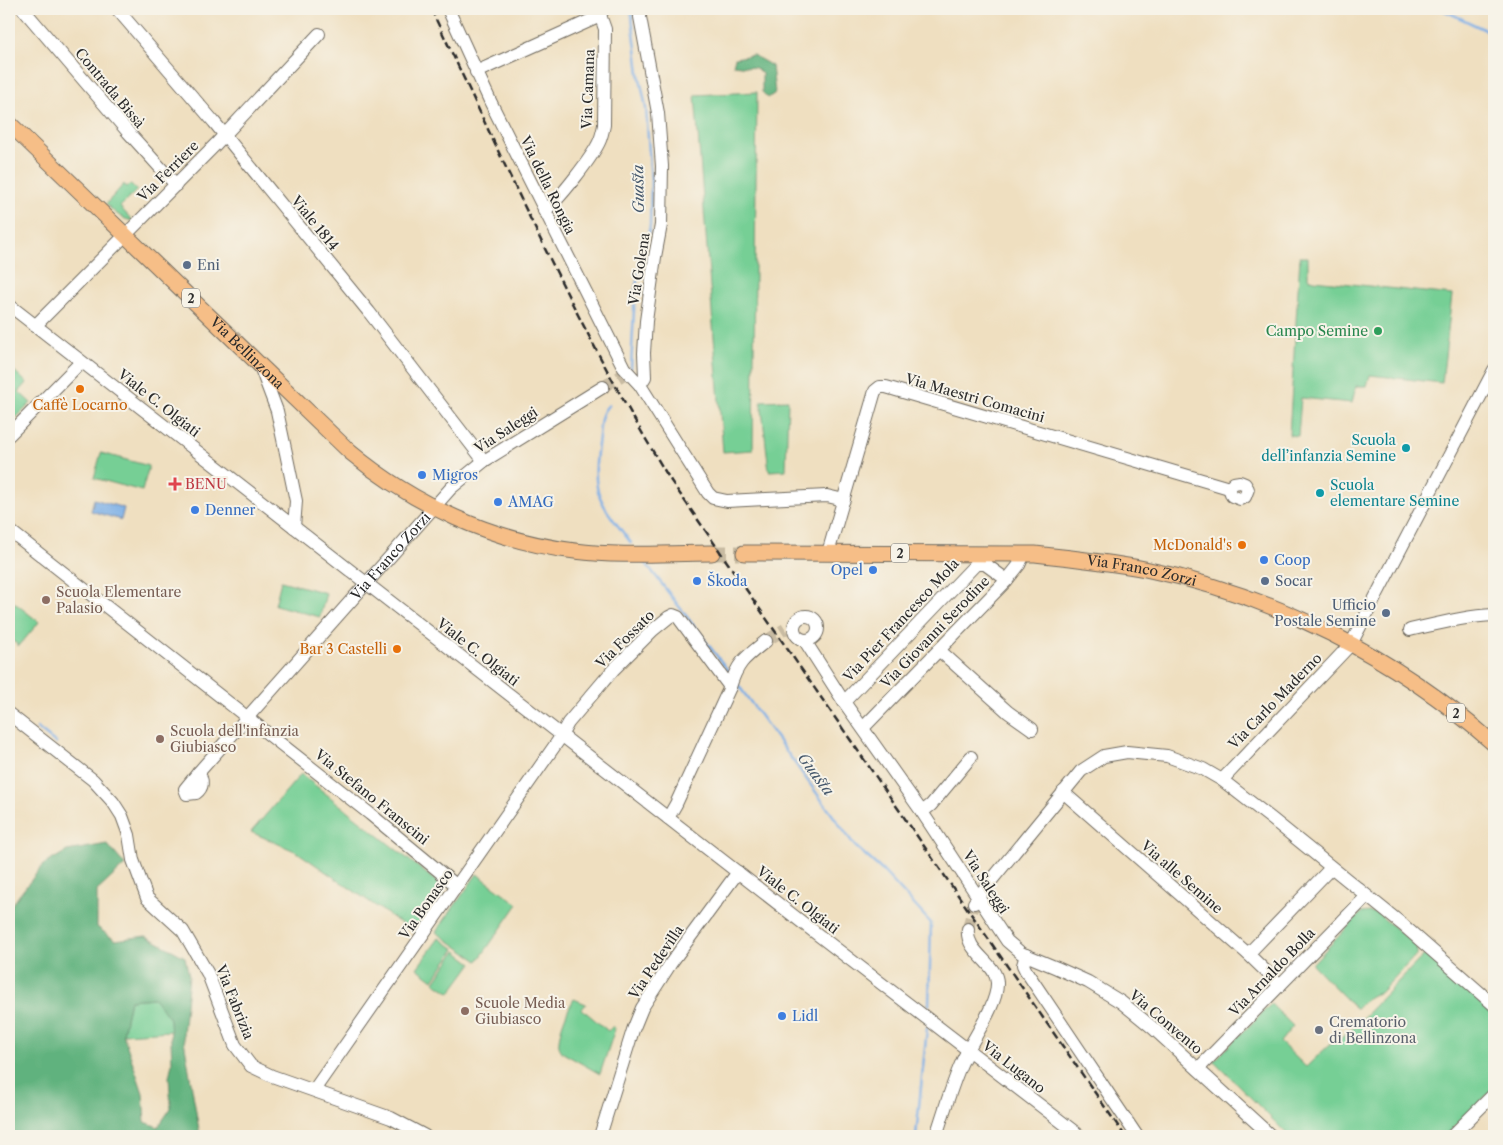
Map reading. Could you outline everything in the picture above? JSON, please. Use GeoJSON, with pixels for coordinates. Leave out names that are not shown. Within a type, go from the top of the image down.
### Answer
{"type":"FeatureCollection","features":[{"type":"Feature","properties":{"kind":"main road","name":"Via Bellinzona"},"geometry":{"type":"LineString","coordinates":[[9,123],[258,361],[350,452],[387,481],[432,508]]}},
{"type":"Feature","properties":{"kind":"main road","name":"Via Franco Zorzi"},"geometry":{"type":"LineString","coordinates":[[432,508],[499,534],[559,549],[598,553],[712,553]]}},
{"type":"Feature","properties":{"kind":"main road","name":"Via Franco Zorzi"},"geometry":{"type":"LineString","coordinates":[[744,553],[1024,554],[1082,559],[1122,565],[1208,585],[1280,610],[1351,644],[1433,695],[1494,744]]}},
{"type":"Feature","properties":{"kind":"street","name":"Contrada Bissà"},"geometry":{"type":"LineString","coordinates":[[23,9],[176,185]]}},
{"type":"Feature","properties":{"kind":"street","name":"Viale 1814"},"geometry":{"type":"LineString","coordinates":[[117,9],[225,136],[369,312],[484,461]]}},
{"type":"Feature","properties":{"kind":"street","name":"Via della Rongia"},"geometry":{"type":"LineString","coordinates":[[448,9],[476,72],[625,373],[640,385]]}},
{"type":"Feature","properties":{"kind":"street","name":"Via Golena"},"geometry":{"type":"LineString","coordinates":[[640,9],[658,113],[662,166],[662,225],[655,257],[646,321],[645,377],[640,385]]}},
{"type":"Feature","properties":{"kind":"street"},"geometry":{"type":"LineString","coordinates":[[476,72],[560,35],[602,12]]}},
{"type":"Feature","properties":{"kind":"street","name":"Via Camana"},"geometry":{"type":"LineString","coordinates":[[544,211],[561,195],[598,146],[603,133],[605,29],[602,12]]}},
{"type":"Feature","properties":{"kind":"street","name":"Via Ferriere"},"geometry":{"type":"LineString","coordinates":[[35,326],[225,136],[319,34]]}},
{"type":"Feature","properties":{"kind":"street","name":"Viale C. Olgiati"},"geometry":{"type":"LineString","coordinates":[[9,305],[930,1020]]}},
{"type":"Feature","properties":{"kind":"street"},"geometry":{"type":"LineString","coordinates":[[258,361],[277,411],[296,501],[294,527]]}},
{"type":"Feature","properties":{"kind":"street"},"geometry":{"type":"LineString","coordinates":[[9,435],[81,362]]}},
{"type":"Feature","properties":{"kind":"street","name":"Via Carlo Maderno"},"geometry":{"type":"LineString","coordinates":[[1222,780],[1351,644],[1494,370]]}},
{"type":"Feature","properties":{"kind":"street"},"geometry":{"type":"LineString","coordinates":[[640,385],[712,498],[727,501],[827,496],[844,500]]}},
{"type":"Feature","properties":{"kind":"street","name":"Via Saleggi"},"geometry":{"type":"LineString","coordinates":[[432,508],[451,488],[484,461],[603,387]]}},
{"type":"Feature","properties":{"kind":"street","name":"Via Maestri Comacini"},"geometry":{"type":"LineString","coordinates":[[828,553],[875,391],[880,387],[886,387],[1181,472],[1229,488]]}},
{"type":"Feature","properties":{"kind":"street"},"geometry":{"type":"LineString","coordinates":[[272,509],[287,508],[293,488]]}},
{"type":"Feature","properties":{"kind":"street","name":"Via Franco Zorzi"},"geometry":{"type":"LineString","coordinates":[[198,773],[432,508]]}},
{"type":"Feature","properties":{"kind":"street","name":"Via Stefano Franscini"},"geometry":{"type":"LineString","coordinates":[[9,530],[379,821],[457,886]]}},
{"type":"Feature","properties":{"kind":"street","name":"Via Giovanni Serodine"},"geometry":{"type":"LineString","coordinates":[[863,728],[1007,580],[1019,565],[1024,554]]}},
{"type":"Feature","properties":{"kind":"street","name":"Via Pier Francesco Mola"},"geometry":{"type":"LineString","coordinates":[[844,702],[976,564],[985,564],[1007,580]]}},
{"type":"Feature","properties":{"kind":"street","name":"Via Fossato"},"geometry":{"type":"LineString","coordinates":[[561,735],[568,723],[613,670],[653,630],[673,615],[682,622],[731,684]]}},
{"type":"Feature","properties":{"kind":"street"},"geometry":{"type":"LineString","coordinates":[[1410,630],[1446,621],[1494,615]]}},
{"type":"Feature","properties":{"kind":"street","name":"Via Saleggi"},"geometry":{"type":"LineString","coordinates":[[805,640],[812,639],[817,633],[816,622],[810,617],[802,617],[790,627],[795,635],[805,640],[844,702],[922,812],[976,900],[1013,948],[1026,955]]}},
{"type":"Feature","properties":{"kind":"street"},"geometry":{"type":"LineString","coordinates":[[668,818],[731,684],[737,667],[766,641]]}},
{"type":"Feature","properties":{"kind":"street"},"geometry":{"type":"LineString","coordinates":[[939,650],[1008,712],[1032,729]]}},
{"type":"Feature","properties":{"kind":"street","name":"Via Fabrizia"},"geometry":{"type":"LineString","coordinates":[[9,714],[94,780],[113,802],[122,816],[129,835],[133,860],[147,898],[183,931],[213,984],[232,1038],[251,1066],[260,1071],[391,1118],[425,1136]]}},
{"type":"Feature","properties":{"kind":"street","name":"Via Bonasco"},"geometry":{"type":"LineString","coordinates":[[314,1090],[561,735]]}},
{"type":"Feature","properties":{"kind":"street"},"geometry":{"type":"LineString","coordinates":[[976,900],[1081,770],[1108,754],[1121,752],[1146,753],[1177,759],[1204,769],[1222,780],[1266,814],[1366,897],[1429,946],[1494,1005]]}},
{"type":"Feature","properties":{"kind":"street"},"geometry":{"type":"LineString","coordinates":[[922,812],[931,805],[971,757]]}},
{"type":"Feature","properties":{"kind":"street","name":"Via alle Semine"},"geometry":{"type":"LineString","coordinates":[[1063,792],[1248,954],[1280,985]]}},
{"type":"Feature","properties":{"kind":"street"},"geometry":{"type":"LineString","coordinates":[[1248,954],[1331,868]]}},
{"type":"Feature","properties":{"kind":"street","name":"Via Pedevilla"},"geometry":{"type":"LineString","coordinates":[[600,1136],[633,1030],[642,1008],[671,963],[738,872]]}},
{"type":"Feature","properties":{"kind":"street","name":"Via Arnaldo Bolla"},"geometry":{"type":"LineString","coordinates":[[1198,1069],[1366,897]]}},
{"type":"Feature","properties":{"kind":"street"},"geometry":{"type":"LineString","coordinates":[[936,1136],[960,1066],[967,1049],[994,1001],[997,986],[995,974],[971,945],[968,929]]}},
{"type":"Feature","properties":{"kind":"street"},"geometry":{"type":"LineString","coordinates":[[1026,955],[1023,965],[1026,971],[1137,1136]]}},
{"type":"Feature","properties":{"kind":"street","name":"Via Convento"},"geometry":{"type":"LineString","coordinates":[[1026,955],[1088,982],[1120,1002],[1153,1028],[1271,1136]]}},
{"type":"Feature","properties":{"kind":"street","name":"Via Lugano"},"geometry":{"type":"LineString","coordinates":[[930,1020],[1080,1136]]}},
{"type":"Feature","properties":{"kind":"street"},"geometry":{"type":"LineString","coordinates":[[1452,1136],[1494,1094]]}},
{"type":"Feature","properties":{"kind":"green space"},"geometry":{"type":"Polygon","coordinates":[[[753,55],[772,66],[775,93],[768,98],[762,92],[762,74],[756,68],[733,65],[735,58],[753,55]]]}},
{"type":"Feature","properties":{"kind":"green space"},"geometry":{"type":"Polygon","coordinates":[[[757,92],[753,450],[723,452],[695,95],[757,92]]]}},
{"type":"Feature","properties":{"kind":"green space"},"geometry":{"type":"Polygon","coordinates":[[[124,184],[126,187],[131,184],[137,190],[120,207],[133,221],[121,217],[106,204],[124,184]]]}},
{"type":"Feature","properties":{"kind":"green space","name":"Campo Semine"},"geometry":{"type":"Polygon","coordinates":[[[1300,257],[1308,257],[1308,278],[1314,280],[1452,295],[1442,383],[1370,375],[1367,386],[1356,386],[1352,403],[1301,398],[1298,436],[1289,435],[1300,257]]]}},
{"type":"Feature","properties":{"kind":"green space"},"geometry":{"type":"Polygon","coordinates":[[[9,366],[27,383],[19,392],[31,403],[9,425],[9,366]]]}},
{"type":"Feature","properties":{"kind":"green space"},"geometry":{"type":"Polygon","coordinates":[[[788,400],[786,470],[769,471],[761,401],[788,400]]]}},
{"type":"Feature","properties":{"kind":"green space"},"geometry":{"type":"Polygon","coordinates":[[[101,453],[149,466],[142,491],[94,478],[101,453]]]}},
{"type":"Feature","properties":{"kind":"green space"},"geometry":{"type":"Polygon","coordinates":[[[281,581],[326,593],[320,617],[275,605],[281,581]]]}},
{"type":"Feature","properties":{"kind":"green space"},"geometry":{"type":"Polygon","coordinates":[[[11,600],[39,622],[19,646],[9,638],[9,604],[11,600]]]}},
{"type":"Feature","properties":{"kind":"green space"},"geometry":{"type":"Polygon","coordinates":[[[301,774],[442,886],[444,892],[418,935],[297,852],[251,832],[301,774]]]}},
{"type":"Feature","properties":{"kind":"green space"},"geometry":{"type":"Polygon","coordinates":[[[107,844],[125,865],[97,891],[97,927],[115,940],[146,936],[185,957],[189,976],[183,1034],[200,1136],[9,1136],[9,908],[43,865],[67,851],[107,844]],[[154,998],[130,1000],[123,1034],[143,1093],[145,1122],[158,1127],[171,1108],[169,1077],[172,1063],[170,1019],[154,998]]]}},
{"type":"Feature","properties":{"kind":"green space"},"geometry":{"type":"Polygon","coordinates":[[[477,874],[518,904],[478,961],[436,932],[477,874]]]}},
{"type":"Feature","properties":{"kind":"green space"},"geometry":{"type":"Polygon","coordinates":[[[1370,912],[1378,914],[1414,944],[1417,954],[1380,993],[1370,996],[1356,1009],[1312,964],[1361,913],[1370,912]]]}},
{"type":"Feature","properties":{"kind":"green space"},"geometry":{"type":"Polygon","coordinates":[[[439,938],[455,949],[433,980],[417,968],[439,938]]]}},
{"type":"Feature","properties":{"kind":"green space"},"geometry":{"type":"Polygon","coordinates":[[[456,951],[472,963],[450,993],[434,982],[456,951]]]}},
{"type":"Feature","properties":{"kind":"green space"},"geometry":{"type":"Polygon","coordinates":[[[1424,955],[1443,969],[1494,1018],[1494,1088],[1446,1136],[1289,1136],[1214,1061],[1271,1004],[1293,1026],[1280,1042],[1306,1067],[1328,1046],[1347,1034],[1424,955]]]}},
{"type":"Feature","properties":{"kind":"green space"},"geometry":{"type":"Polygon","coordinates":[[[155,998],[170,1019],[171,1031],[123,1034],[130,1000],[155,998]]]}},
{"type":"Feature","properties":{"kind":"green space"},"geometry":{"type":"Polygon","coordinates":[[[574,999],[586,1004],[582,1009],[608,1031],[613,1026],[615,1029],[600,1074],[563,1053],[560,1047],[559,1037],[562,1026],[574,999]]]}},
{"type":"Feature","properties":{"kind":"water"},"geometry":{"type":"Polygon","coordinates":[[[94,499],[124,508],[121,520],[91,511],[94,499]]]}},
{"type":"Feature","properties":{"kind":"waterway","name":"Guasta"},"geometry":{"type":"LineString","coordinates":[[631,9],[639,73],[646,108],[651,182],[650,226],[635,290],[631,368]]}},
{"type":"Feature","properties":{"kind":"waterway"},"geometry":{"type":"LineString","coordinates":[[1441,9],[1494,34]]}},
{"type":"Feature","properties":{"kind":"waterway"},"geometry":{"type":"LineString","coordinates":[[609,405],[604,411],[600,423],[596,481],[602,502],[631,543]]}},
{"type":"Feature","properties":{"kind":"waterway","name":"Guasta"},"geometry":{"type":"LineString","coordinates":[[645,562],[730,673]]}},
{"type":"Feature","properties":{"kind":"waterway","name":"Guasta"},"geometry":{"type":"LineString","coordinates":[[736,682],[855,846],[883,871],[931,923],[929,1005]]}},
{"type":"Feature","properties":{"kind":"waterway"},"geometry":{"type":"LineString","coordinates":[[37,728],[56,743]]}},
{"type":"Feature","properties":{"kind":"waterway","name":"Guasta"},"geometry":{"type":"LineString","coordinates":[[916,1136],[927,1028]]}},
{"type":"Feature","properties":{"kind":"tunnel"},"geometry":{"type":"LineString","coordinates":[[603,387],[624,374]]}},
{"type":"Feature","properties":{"kind":"tunnel"},"geometry":{"type":"LineString","coordinates":[[712,553],[744,553]]}},
{"type":"Feature","properties":{"kind":"tunnel"},"geometry":{"type":"LineString","coordinates":[[766,641],[785,629]]}},
{"type":"Feature","properties":{"kind":"tunnel"},"geometry":{"type":"LineString","coordinates":[[968,929],[974,904]]}},
{"type":"Feature","properties":{"kind":"railway"},"geometry":{"type":"LineString","coordinates":[[431,9],[574,307],[637,424],[671,481],[1125,1136]]}},
{"type":"Feature","properties":{"kind":"place","name":"Eni"},"geometry":{"type":"Point","coordinates":[187,265]}},
{"type":"Feature","properties":{"kind":"place","name":"Campo Semine"},"geometry":{"type":"Point","coordinates":[1378,331]}},
{"type":"Feature","properties":{"kind":"place","name":"Caffè Locarno"},"geometry":{"type":"Point","coordinates":[80,389]}},
{"type":"Feature","properties":{"kind":"place","name":"Scuola dell’infanzia Semine"},"geometry":{"type":"Point","coordinates":[1406,448]}},
{"type":"Feature","properties":{"kind":"place","name":"Migros"},"geometry":{"type":"Point","coordinates":[422,475]}},
{"type":"Feature","properties":{"kind":"place","name":"BENU"},"geometry":{"type":"Point","coordinates":[175,484]}},
{"type":"Feature","properties":{"kind":"place","name":"Scuola elementare Semine"},"geometry":{"type":"Point","coordinates":[1320,493]}},
{"type":"Feature","properties":{"kind":"place","name":"AMAG"},"geometry":{"type":"Point","coordinates":[498,502]}},
{"type":"Feature","properties":{"kind":"place","name":"Denner"},"geometry":{"type":"Point","coordinates":[195,510]}},
{"type":"Feature","properties":{"kind":"place","name":"McDonald's"},"geometry":{"type":"Point","coordinates":[1242,545]}},
{"type":"Feature","properties":{"kind":"place","name":"Coop"},"geometry":{"type":"Point","coordinates":[1264,560]}},
{"type":"Feature","properties":{"kind":"place","name":"Opel"},"geometry":{"type":"Point","coordinates":[873,570]}},
{"type":"Feature","properties":{"kind":"place","name":"Škoda"},"geometry":{"type":"Point","coordinates":[697,581]}},
{"type":"Feature","properties":{"kind":"place","name":"Socar"},"geometry":{"type":"Point","coordinates":[1265,581]}},
{"type":"Feature","properties":{"kind":"place","name":"Scuola Elementare Palasio"},"geometry":{"type":"Point","coordinates":[46,600]}},
{"type":"Feature","properties":{"kind":"place","name":"Ufficio Postale Semine"},"geometry":{"type":"Point","coordinates":[1386,613]}},
{"type":"Feature","properties":{"kind":"place","name":"Bar 3 Castelli"},"geometry":{"type":"Point","coordinates":[397,649]}},
{"type":"Feature","properties":{"kind":"place","name":"Scuola dell'infanzia Giubiasco"},"geometry":{"type":"Point","coordinates":[160,739]}},
{"type":"Feature","properties":{"kind":"place","name":"Scuole Media Giubiasco"},"geometry":{"type":"Point","coordinates":[465,1011]}},
{"type":"Feature","properties":{"kind":"place","name":"Lidl"},"geometry":{"type":"Point","coordinates":[782,1016]}},
{"type":"Feature","properties":{"kind":"place","name":"Crematorio di Bellinzona"},"geometry":{"type":"Point","coordinates":[1319,1030]}}]}
